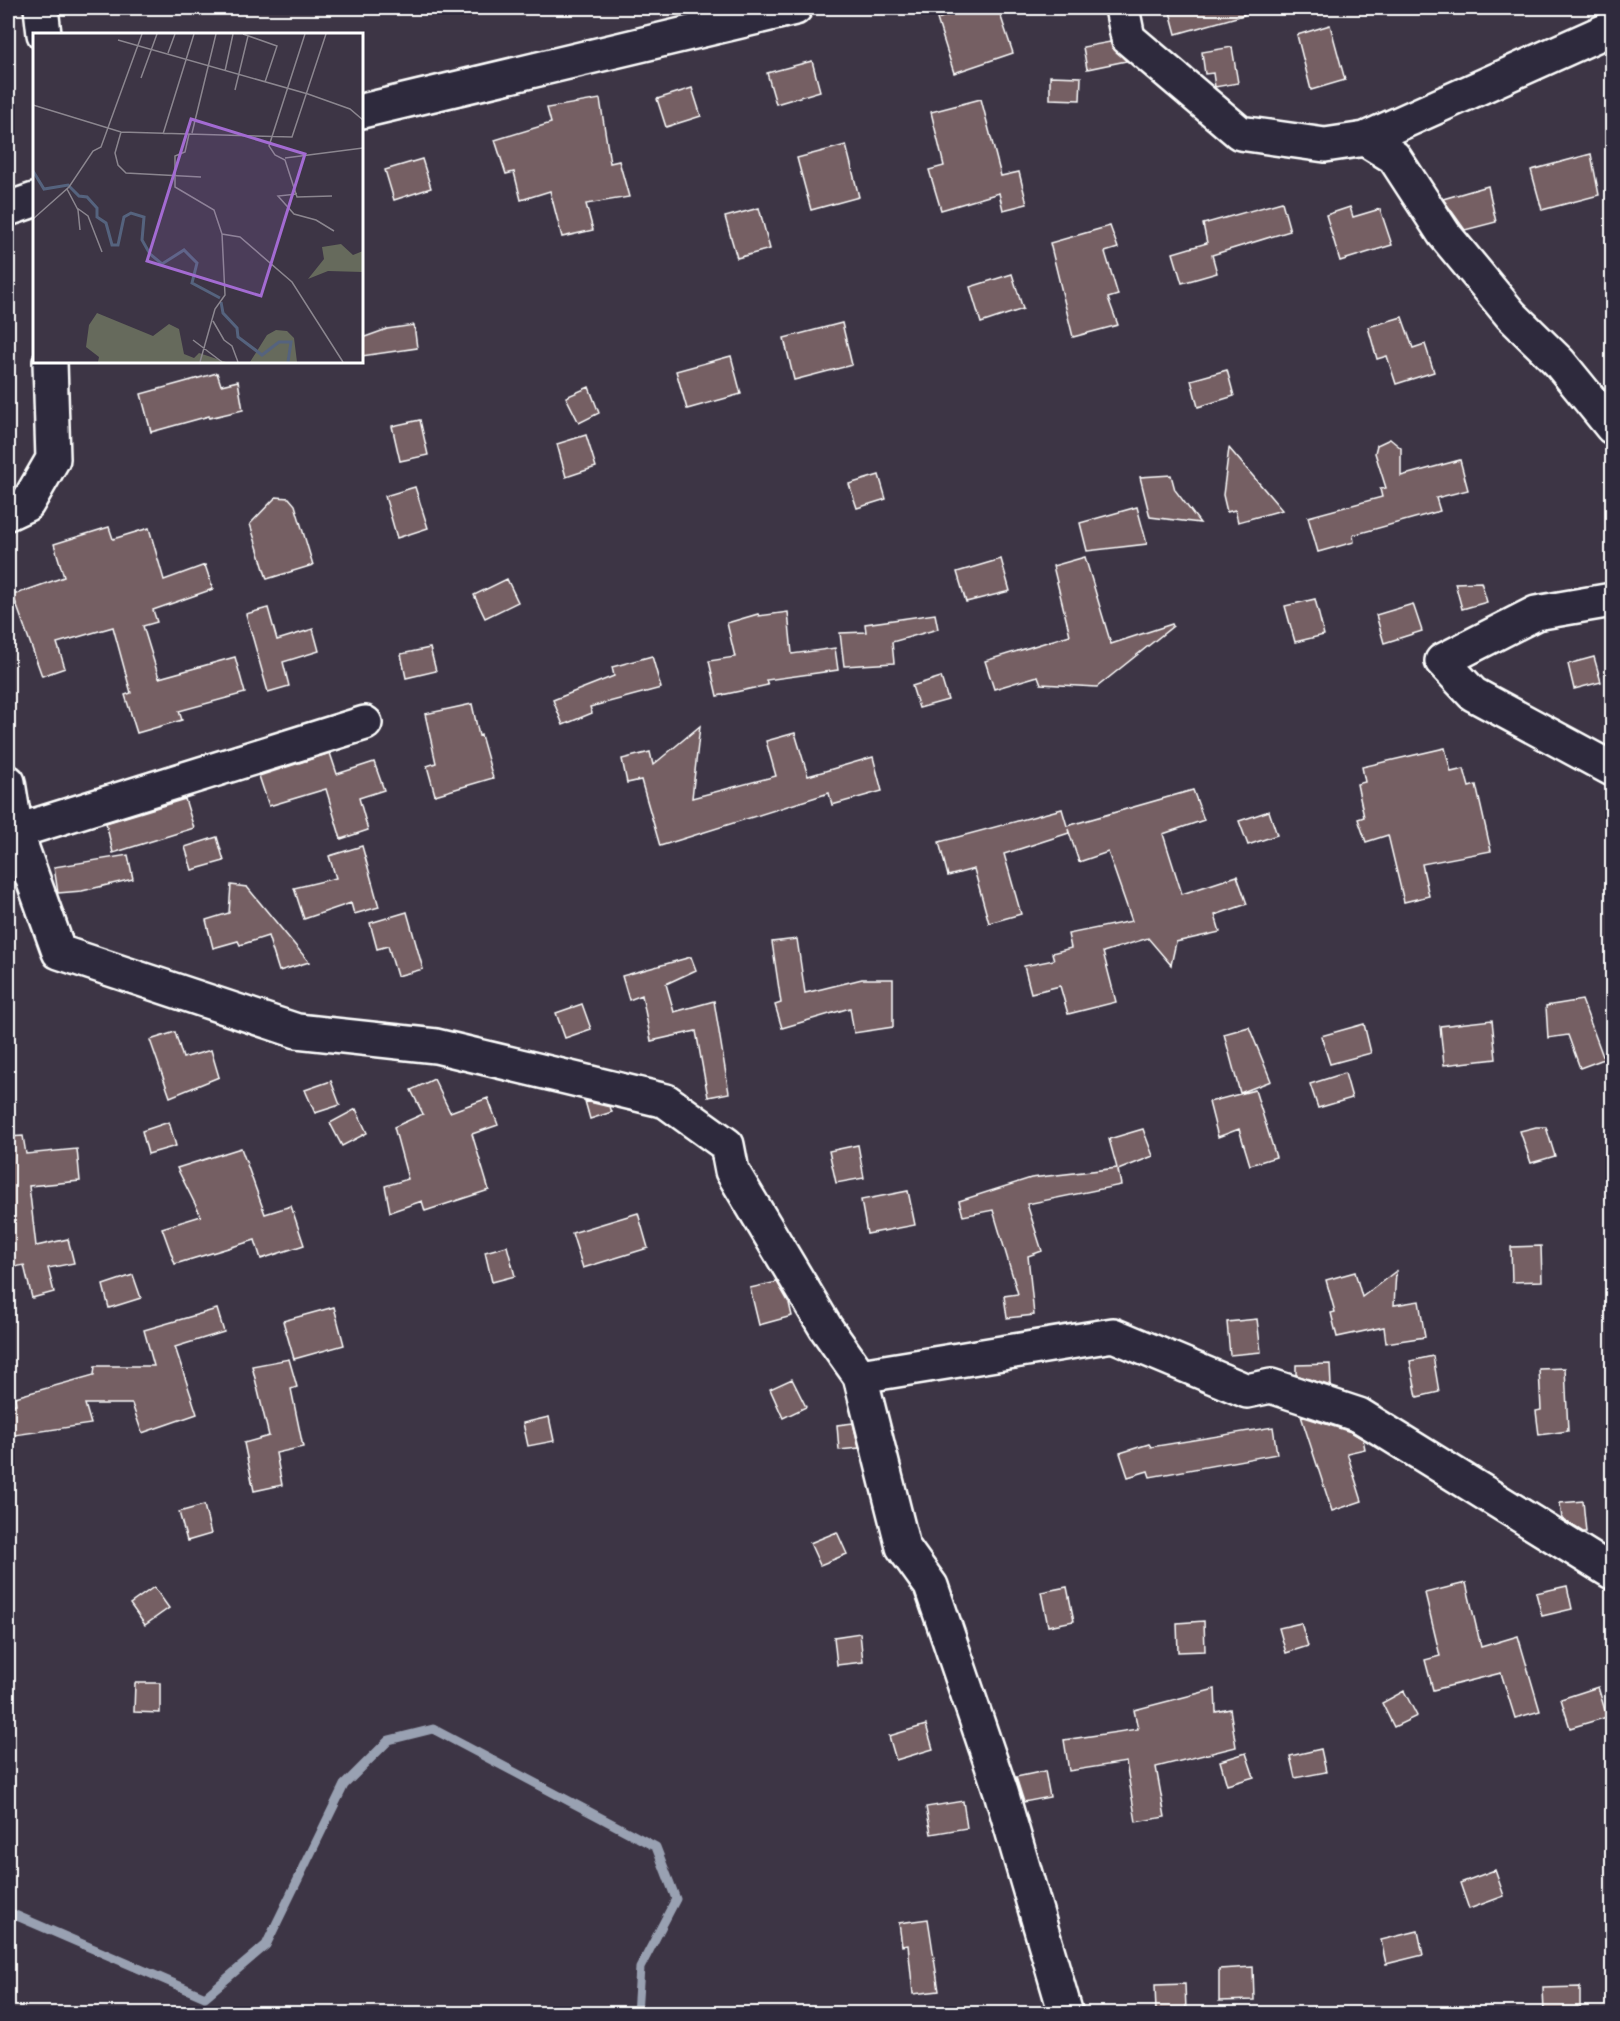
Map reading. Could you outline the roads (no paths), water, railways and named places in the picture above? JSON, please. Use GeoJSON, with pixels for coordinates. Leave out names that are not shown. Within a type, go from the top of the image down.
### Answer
{"type":"FeatureCollection","features":[{"type":"Feature","properties":{"kind":"street"},"geometry":{"type":"LineString","coordinates":[[41,8],[44,33]]}},
{"type":"Feature","properties":{"kind":"street"},"geometry":{"type":"LineString","coordinates":[[363,111],[795,8]]}},
{"type":"Feature","properties":{"kind":"street"},"geometry":{"type":"LineString","coordinates":[[1122,8],[1128,38],[1240,133],[1325,145],[1365,139],[1612,28]]}},
{"type":"Feature","properties":{"kind":"street"},"geometry":{"type":"LineString","coordinates":[[1365,139],[1394,158],[1444,234],[1511,315],[1559,362],[1612,427]]}},
{"type":"Feature","properties":{"kind":"street"},"geometry":{"type":"LineString","coordinates":[[8,209],[33,200]]}},
{"type":"Feature","properties":{"kind":"street"},"geometry":{"type":"LineString","coordinates":[[8,513],[27,504],[53,459],[50,363]]}},
{"type":"Feature","properties":{"kind":"street"},"geometry":{"type":"LineString","coordinates":[[1612,600],[1536,613],[1442,661],[1473,694],[1612,769]]}},
{"type":"Feature","properties":{"kind":"street"},"geometry":{"type":"LineString","coordinates":[[12,833],[365,723]]}},
{"type":"Feature","properties":{"kind":"street"},"geometry":{"type":"LineString","coordinates":[[8,782],[12,833],[59,952],[297,1031],[436,1046],[666,1101],[727,1145],[732,1171],[826,1328],[860,1376],[903,1546],[932,1586],[1001,1792],[1066,2013]]}},
{"type":"Feature","properties":{"kind":"street"},"geometry":{"type":"LineString","coordinates":[[860,1376],[1113,1335],[1247,1391],[1270,1386],[1359,1415],[1612,1572]]}},
{"type":"Feature","properties":{"kind":"waterway"},"geometry":{"type":"LineString","coordinates":[[8,1912],[205,1997],[266,1945],[344,1785],[389,1740],[433,1729],[656,1847],[676,1899],[640,1968],[637,2014]]}}]}
